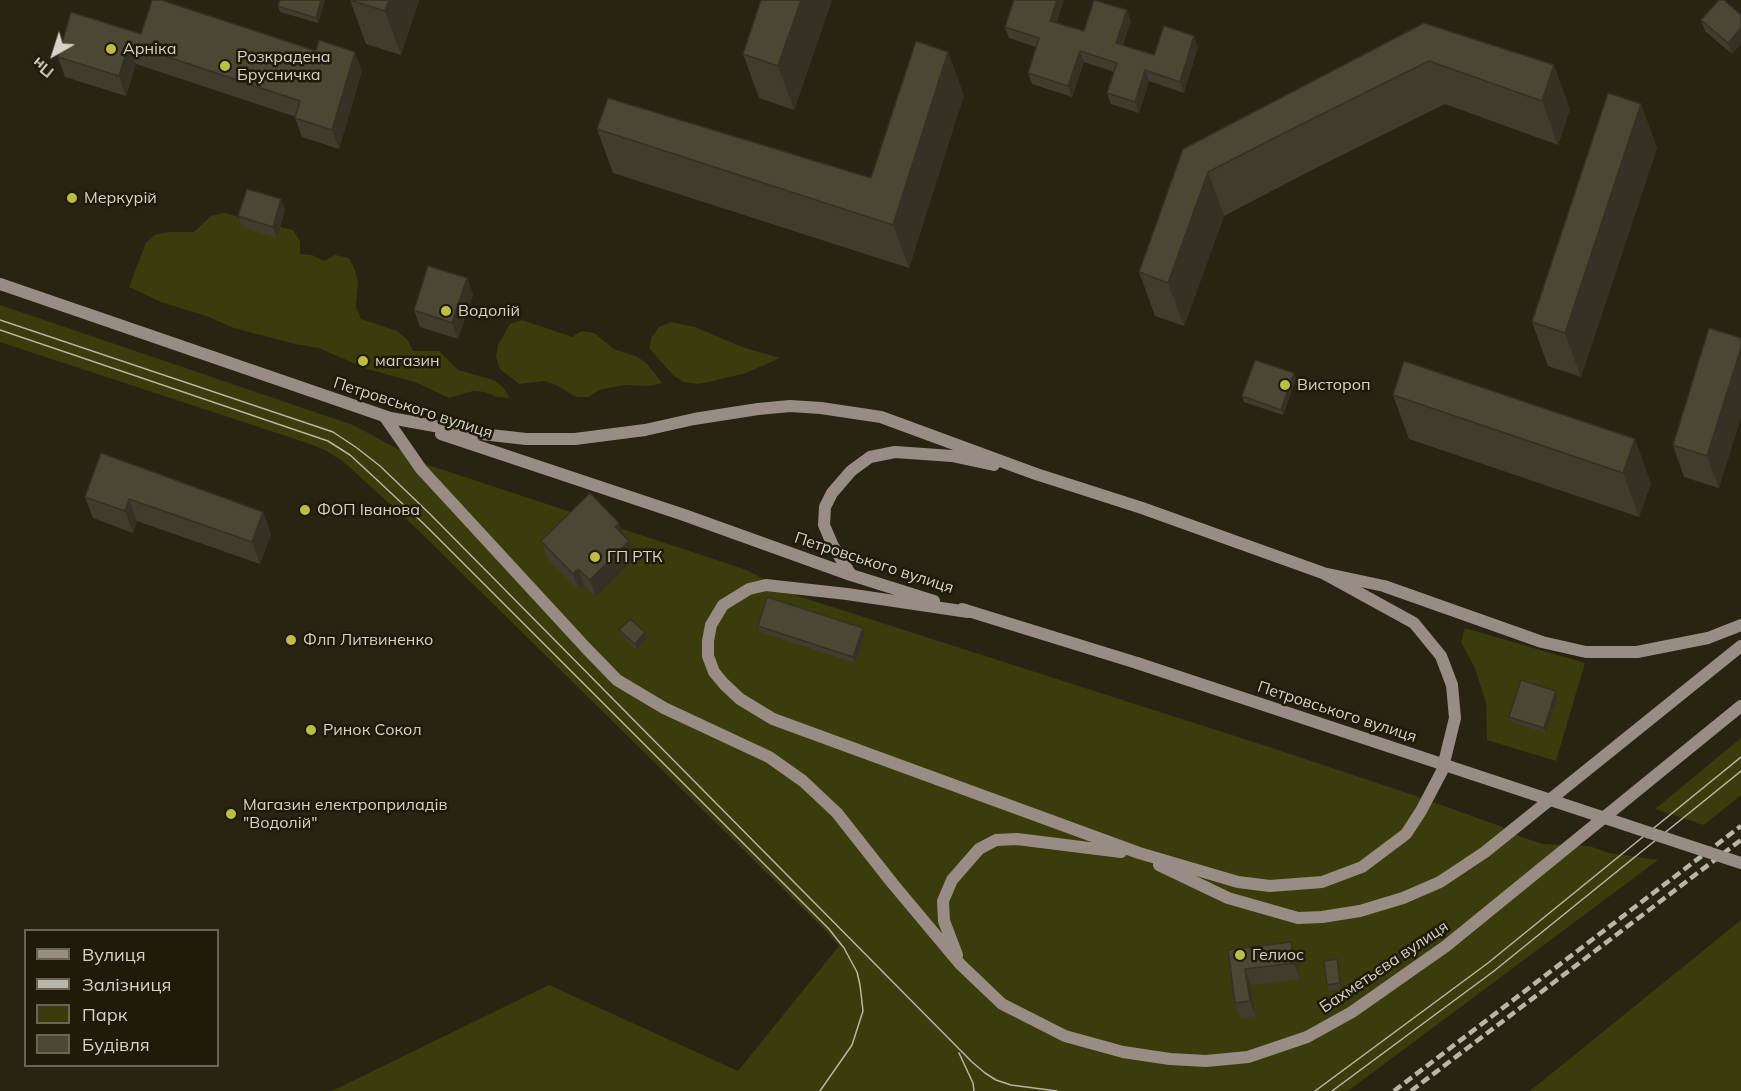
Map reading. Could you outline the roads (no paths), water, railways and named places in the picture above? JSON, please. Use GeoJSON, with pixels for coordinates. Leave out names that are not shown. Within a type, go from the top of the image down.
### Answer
{"type":"FeatureCollection","features":[{"type":"Feature","properties":{"kind":"main road","name":"Петровського вулиця"},"geometry":{"type":"LineString","coordinates":[[0,284],[386,417],[684,515],[851,575],[1137,663],[1741,862]]}},
{"type":"Feature","properties":{"kind":"main road"},"geometry":{"type":"LineString","coordinates":[[386,417],[473,433],[526,439],[575,439],[645,430],[694,419],[758,409],[790,406],[881,417],[1036,474],[1143,508],[1323,573],[1384,586],[1542,642],[1586,652],[1637,652],[1708,638],[1741,625]]}},
{"type":"Feature","properties":{"kind":"main road","name":"Бахметьєва вулиця"},"geometry":{"type":"LineString","coordinates":[[386,417],[421,469],[617,680],[664,708],[769,758],[803,780],[837,813],[893,885],[960,964],[1002,1004],[1065,1036],[1123,1052],[1170,1059],[1206,1061],[1248,1057],[1307,1037],[1352,1012],[1446,946],[1741,706]]}},
{"type":"Feature","properties":{"kind":"main road"},"geometry":{"type":"LineString","coordinates":[[851,575],[833,546],[824,525],[825,507],[832,493],[851,471],[870,457],[895,452],[952,456],[1036,474]]}},
{"type":"Feature","properties":{"kind":"main road"},"geometry":{"type":"LineString","coordinates":[[968,612],[847,594],[766,585],[749,590],[723,605],[711,625],[708,656],[714,672],[740,699],[773,718],[1139,854],[1238,882],[1270,886],[1322,882],[1362,867],[1406,834],[1442,771],[1455,718],[1452,685],[1441,656],[1414,623],[1323,573]]}},
{"type":"Feature","properties":{"kind":"main road"},"geometry":{"type":"LineString","coordinates":[[960,964],[944,921],[943,901],[952,880],[979,849],[996,840],[1017,839],[1139,854],[1185,879],[1228,898],[1298,918],[1323,917],[1360,911],[1403,898],[1440,882],[1485,852],[1741,646]]}},
{"type":"Feature","properties":{"kind":"tram line"},"geometry":{"type":"LineString","coordinates":[[0,320],[333,432],[357,448],[380,466],[430,514],[972,1062],[996,1080],[1011,1085],[1057,1091]]}},
{"type":"Feature","properties":{"kind":"tram line"},"geometry":{"type":"LineString","coordinates":[[0,330],[328,441],[350,455],[375,478],[424,524],[829,929],[844,948],[857,972],[863,1011],[852,1045],[820,1091]]}},
{"type":"Feature","properties":{"kind":"tram line"},"geometry":{"type":"LineString","coordinates":[[1315,1091],[1488,963],[1741,757]]}},
{"type":"Feature","properties":{"kind":"tram line"},"geometry":{"type":"LineString","coordinates":[[1332,1091],[1494,971],[1741,771]]}},
{"type":"Feature","properties":{"kind":"tram line"},"geometry":{"type":"LineString","coordinates":[[959,1053],[973,1083],[974,1091]]}},
{"type":"Feature","properties":{"kind":"railway"},"geometry":{"type":"LineString","coordinates":[[1394,1091],[1741,826]]}},
{"type":"Feature","properties":{"kind":"railway"},"geometry":{"type":"LineString","coordinates":[[1411,1091],[1741,840]]}},
{"type":"Feature","properties":{"kind":"place","name":"Арніка"},"geometry":{"type":"Point","coordinates":[111,49]}},
{"type":"Feature","properties":{"kind":"place","name":"Розкрадена Брусничка"},"geometry":{"type":"Point","coordinates":[225,66]}},
{"type":"Feature","properties":{"kind":"place","name":"Меркурій"},"geometry":{"type":"Point","coordinates":[72,198]}},
{"type":"Feature","properties":{"kind":"place","name":"Водолій"},"geometry":{"type":"Point","coordinates":[446,311]}},
{"type":"Feature","properties":{"kind":"place","name":"магазин"},"geometry":{"type":"Point","coordinates":[363,361]}},
{"type":"Feature","properties":{"kind":"place","name":"Вистороп"},"geometry":{"type":"Point","coordinates":[1285,385]}},
{"type":"Feature","properties":{"kind":"place","name":"ФОП Іванова"},"geometry":{"type":"Point","coordinates":[305,510]}},
{"type":"Feature","properties":{"kind":"place","name":"ГП РТК"},"geometry":{"type":"Point","coordinates":[595,557]}},
{"type":"Feature","properties":{"kind":"place","name":"Флп Литвиненко"},"geometry":{"type":"Point","coordinates":[291,640]}},
{"type":"Feature","properties":{"kind":"place","name":"Ринок Сокол"},"geometry":{"type":"Point","coordinates":[311,730]}},
{"type":"Feature","properties":{"kind":"place","name":"Магазин електроприладів \"Водолій\""},"geometry":{"type":"Point","coordinates":[231,814]}},
{"type":"Feature","properties":{"kind":"place","name":"Гелиос"},"geometry":{"type":"Point","coordinates":[1240,955]}}]}
